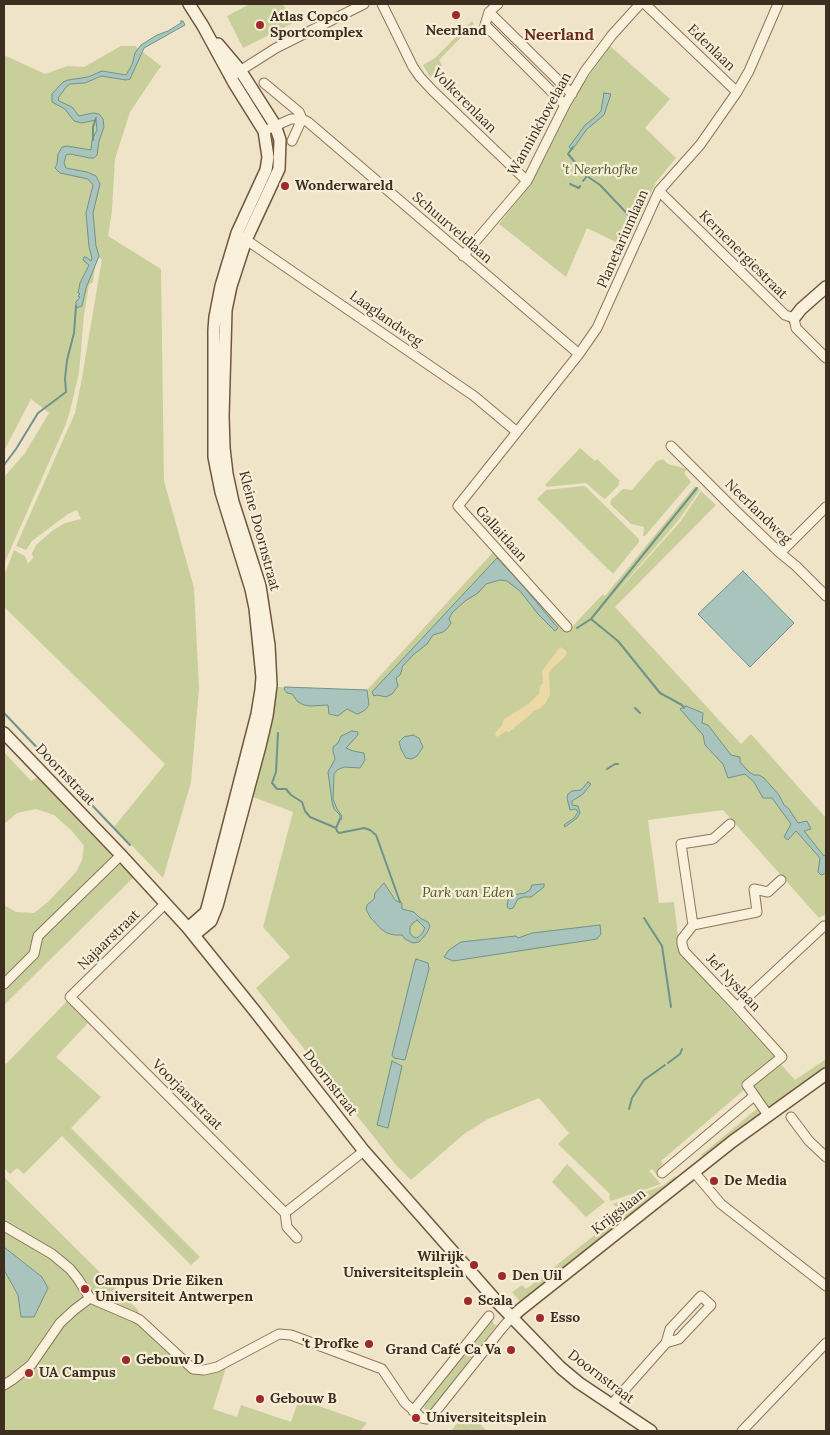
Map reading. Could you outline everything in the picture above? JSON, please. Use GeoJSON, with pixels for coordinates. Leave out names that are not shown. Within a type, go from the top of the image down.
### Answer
{"type":"FeatureCollection","features":[{"type":"Feature","properties":{"kind":"street","name":"Kleine Doornstraat"},"geometry":{"type":"LineString","coordinates":[[189,4],[235,73],[275,126],[280,140],[279,169],[242,236]]}},
{"type":"Feature","properties":{"kind":"street"},"geometry":{"type":"LineString","coordinates":[[235,73],[276,48],[364,4]]}},
{"type":"Feature","properties":{"kind":"street","name":"Volkerenlaan"},"geometry":{"type":"LineString","coordinates":[[382,4],[413,67],[420,77],[527,181]]}},
{"type":"Feature","properties":{"kind":"street"},"geometry":{"type":"LineString","coordinates":[[498,4],[489,12],[485,25],[565,105]]}},
{"type":"Feature","properties":{"kind":"street","name":"Wanninkhovelaan"},"geometry":{"type":"LineString","coordinates":[[463,256],[527,181],[565,105],[585,71],[612,35],[640,4]]}},
{"type":"Feature","properties":{"kind":"street","name":"Edenlaan"},"geometry":{"type":"LineString","coordinates":[[645,4],[737,92]]}},
{"type":"Feature","properties":{"kind":"street","name":"Planetariumlaan"},"geometry":{"type":"LineString","coordinates":[[517,432],[579,354],[597,328],[659,191],[700,145],[737,92],[749,71],[778,4]]}},
{"type":"Feature","properties":{"kind":"street"},"geometry":{"type":"LineString","coordinates":[[489,12],[572,94]]}},
{"type":"Feature","properties":{"kind":"street","name":"Kleine Doornstraat"},"geometry":{"type":"LineString","coordinates":[[191,932],[210,921],[218,906],[260,746],[267,716],[271,685],[270,653],[260,586],[233,502],[224,448],[226,310],[231,286],[231,268],[266,170],[268,158],[264,131],[235,73]]}},
{"type":"Feature","properties":{"kind":"street","name":"Schuurveldlaan"},"geometry":{"type":"LineString","coordinates":[[264,82],[299,112],[302,119],[308,122],[579,354]]}},
{"type":"Feature","properties":{"kind":"street"},"geometry":{"type":"LineString","coordinates":[[264,131],[291,119],[302,119],[292,141]]}},
{"type":"Feature","properties":{"kind":"street","name":"Kernenergiestraat"},"geometry":{"type":"LineString","coordinates":[[659,191],[785,315],[794,318],[796,328],[826,358]]}},
{"type":"Feature","properties":{"kind":"street","name":"Laaglandweg"},"geometry":{"type":"LineString","coordinates":[[242,236],[474,396],[517,432]]}},
{"type":"Feature","properties":{"kind":"street"},"geometry":{"type":"LineString","coordinates":[[794,318],[826,287]]}},
{"type":"Feature","properties":{"kind":"street","name":"Gallaitlaan"},"geometry":{"type":"LineString","coordinates":[[517,432],[458,506],[567,627]]}},
{"type":"Feature","properties":{"kind":"street","name":"Neerlandweg"},"geometry":{"type":"LineString","coordinates":[[672,446],[699,475],[826,596]]}},
{"type":"Feature","properties":{"kind":"street"},"geometry":{"type":"LineString","coordinates":[[780,553],[826,507]]}},
{"type":"Feature","properties":{"kind":"street","name":"Doornstraat"},"geometry":{"type":"LineString","coordinates":[[4,733],[166,903],[254,1010],[364,1151],[468,1270],[561,1368],[579,1383],[651,1431]]}},
{"type":"Feature","properties":{"kind":"street"},"geometry":{"type":"LineString","coordinates":[[730,824],[713,839],[681,844],[693,925],[757,912],[754,889],[768,892],[781,880]]}},
{"type":"Feature","properties":{"kind":"street"},"geometry":{"type":"LineString","coordinates":[[4,984],[34,954],[38,936],[121,854]]}},
{"type":"Feature","properties":{"kind":"street","name":"Najaarstraat"},"geometry":{"type":"LineString","coordinates":[[70,997],[166,903]]}},
{"type":"Feature","properties":{"kind":"street","name":"Jef Nyslaan"},"geometry":{"type":"LineString","coordinates":[[693,925],[682,939],[684,951],[782,1057],[747,1085],[754,1096]]}},
{"type":"Feature","properties":{"kind":"street"},"geometry":{"type":"LineString","coordinates":[[737,1007],[824,926]]}},
{"type":"Feature","properties":{"kind":"street","name":"Voorjaarstraat"},"geometry":{"type":"LineString","coordinates":[[70,997],[284,1213],[287,1227],[297,1238]]}},
{"type":"Feature","properties":{"kind":"street","name":"Krijgslaan"},"geometry":{"type":"LineString","coordinates":[[413,1411],[422,1418],[427,1419],[432,1416],[502,1327],[520,1309],[694,1172],[826,1074]]}},
{"type":"Feature","properties":{"kind":"street"},"geometry":{"type":"LineString","coordinates":[[662,1173],[754,1096],[768,1116]]}},
{"type":"Feature","properties":{"kind":"street"},"geometry":{"type":"LineString","coordinates":[[791,1117],[808,1140],[826,1157]]}},
{"type":"Feature","properties":{"kind":"street"},"geometry":{"type":"LineString","coordinates":[[284,1213],[364,1151]]}},
{"type":"Feature","properties":{"kind":"street"},"geometry":{"type":"LineString","coordinates":[[694,1172],[721,1204],[826,1286]]}},
{"type":"Feature","properties":{"kind":"street"},"geometry":{"type":"LineString","coordinates":[[4,1226],[52,1254],[70,1269],[90,1298],[140,1320],[192,1369],[204,1370],[217,1367],[279,1334],[291,1335],[382,1369],[400,1397],[413,1411],[489,1316]]}},
{"type":"Feature","properties":{"kind":"street"},"geometry":{"type":"LineString","coordinates":[[611,1405],[666,1343],[670,1329],[701,1296],[711,1305],[680,1339],[666,1343]]}},
{"type":"Feature","properties":{"kind":"street"},"geometry":{"type":"LineString","coordinates":[[4,1385],[31,1365],[60,1323],[90,1298]]}},
{"type":"Feature","properties":{"kind":"street"},"geometry":{"type":"LineString","coordinates":[[742,1431],[826,1343]]}},
{"type":"Feature","properties":{"kind":"green space","name":"Atlas Copco Sportcomplex"},"geometry":{"type":"Polygon","coordinates":[[[250,4],[283,4],[293,23],[243,48],[227,16],[250,4]]]}},
{"type":"Feature","properties":{"kind":"green space"},"geometry":{"type":"Polygon","coordinates":[[[472,21],[474,24],[439,60],[442,65],[430,77],[423,65],[435,58],[472,21]]]}},
{"type":"Feature","properties":{"kind":"green space"},"geometry":{"type":"Polygon","coordinates":[[[121,46],[135,46],[161,66],[130,112],[115,159],[112,211],[108,236],[161,269],[164,481],[194,588],[199,688],[191,782],[163,878],[114,827],[165,764],[4,607],[4,576],[14,550],[25,556],[28,564],[33,558],[32,553],[36,545],[52,531],[65,523],[81,519],[77,510],[68,514],[32,541],[26,550],[16,546],[75,413],[102,259],[96,257],[93,282],[89,285],[84,315],[79,373],[66,424],[4,564],[4,477],[25,453],[49,413],[31,399],[4,451],[4,55],[45,74],[67,66],[84,67],[121,46]]]}},
{"type":"Feature","properties":{"kind":"green space","name":"'t Neerhofke"},"geometry":{"type":"Polygon","coordinates":[[[610,46],[670,99],[645,128],[676,158],[656,182],[626,247],[587,228],[566,277],[499,224],[540,167],[579,90],[610,46]]]}},
{"type":"Feature","properties":{"kind":"green space"},"geometry":{"type":"Polygon","coordinates":[[[580,448],[595,461],[597,459],[620,481],[618,483],[620,484],[605,499],[586,483],[547,487],[545,485],[580,448]]]}},
{"type":"Feature","properties":{"kind":"green space"},"geometry":{"type":"Polygon","coordinates":[[[663,459],[668,464],[687,469],[684,473],[691,482],[643,536],[644,527],[631,524],[610,504],[611,500],[623,489],[632,490],[657,461],[663,459]]]}},
{"type":"Feature","properties":{"kind":"green space"},"geometry":{"type":"Polygon","coordinates":[[[583,486],[639,539],[639,542],[613,574],[537,499],[546,490],[583,486]]]}},
{"type":"Feature","properties":{"kind":"green space","name":"Park van Eden"},"geometry":{"type":"Polygon","coordinates":[[[695,486],[700,490],[678,521],[609,601],[680,522],[701,491],[716,505],[615,607],[741,744],[751,734],[826,818],[826,914],[819,918],[723,810],[648,820],[659,903],[674,902],[680,953],[795,1080],[826,1059],[826,1069],[771,1109],[745,1089],[661,1161],[663,1164],[659,1168],[661,1171],[657,1175],[652,1169],[649,1171],[661,1184],[611,1201],[609,1198],[610,1194],[558,1144],[569,1133],[539,1098],[488,1119],[464,1134],[411,1180],[396,1165],[256,988],[290,957],[263,927],[293,812],[253,797],[278,687],[367,690],[496,549],[569,630],[603,594],[605,596],[695,486]]]}},
{"type":"Feature","properties":{"kind":"green space"},"geometry":{"type":"Polygon","coordinates":[[[4,752],[31,781],[37,777],[133,878],[4,1005],[4,905],[16,912],[34,913],[49,901],[76,872],[82,860],[84,846],[72,831],[54,815],[36,809],[17,813],[4,824],[4,752]]]}},
{"type":"Feature","properties":{"kind":"green space"},"geometry":{"type":"Polygon","coordinates":[[[67,1001],[88,1023],[56,1057],[101,1097],[71,1128],[200,1257],[191,1265],[62,1136],[24,1174],[17,1168],[10,1174],[4,1168],[4,1062],[6,1064],[67,1001]]]}},
{"type":"Feature","properties":{"kind":"green space"},"geometry":{"type":"Polygon","coordinates":[[[758,1108],[760,1111],[759,1117],[704,1158],[701,1155],[758,1108]]]}},
{"type":"Feature","properties":{"kind":"green space"},"geometry":{"type":"Polygon","coordinates":[[[567,1164],[605,1202],[586,1217],[552,1182],[567,1164]]]}},
{"type":"Feature","properties":{"kind":"green space"},"geometry":{"type":"Polygon","coordinates":[[[675,1176],[678,1179],[631,1216],[626,1217],[613,1204],[664,1185],[675,1176]]]}},
{"type":"Feature","properties":{"kind":"green space"},"geometry":{"type":"Polygon","coordinates":[[[4,1177],[139,1311],[135,1317],[181,1365],[190,1372],[199,1375],[210,1374],[226,1368],[213,1409],[237,1417],[241,1405],[291,1422],[299,1399],[367,1423],[360,1431],[4,1431],[4,1270],[18,1295],[21,1316],[42,1277],[4,1247],[4,1177]]]}},
{"type":"Feature","properties":{"kind":"green space"},"geometry":{"type":"Polygon","coordinates":[[[614,1215],[618,1218],[620,1224],[521,1303],[512,1292],[522,1285],[526,1289],[610,1223],[606,1218],[614,1215]]]}},
{"type":"Feature","properties":{"kind":"green space"},"geometry":{"type":"Polygon","coordinates":[[[491,1320],[496,1326],[431,1410],[426,1410],[424,1408],[425,1405],[491,1320]]]}},
{"type":"Feature","properties":{"kind":"green space"},"geometry":{"type":"Polygon","coordinates":[[[467,1411],[487,1431],[451,1431],[467,1411]]]}},
{"type":"Feature","properties":{"kind":"sand"},"geometry":{"type":"Polygon","coordinates":[[[560,647],[567,652],[564,658],[549,673],[550,695],[545,704],[533,711],[509,732],[506,731],[497,737],[495,733],[502,725],[504,719],[528,704],[539,694],[540,686],[543,683],[542,671],[560,647]]]}},
{"type":"Feature","properties":{"kind":"water"},"geometry":{"type":"Polygon","coordinates":[[[181,21],[185,25],[144,48],[130,79],[101,76],[85,83],[70,84],[58,98],[59,101],[72,107],[79,116],[93,113],[99,114],[103,119],[104,127],[97,155],[94,158],[70,154],[66,155],[64,163],[66,168],[87,172],[96,176],[100,184],[93,213],[96,246],[99,256],[86,288],[82,306],[76,308],[76,302],[80,297],[78,293],[80,283],[89,265],[83,259],[86,257],[91,261],[92,258],[89,247],[86,213],[93,185],[88,179],[60,173],[55,168],[58,154],[62,147],[67,146],[91,150],[92,140],[97,130],[96,120],[82,123],[74,121],[65,109],[52,102],[52,94],[63,82],[88,77],[102,71],[126,75],[132,65],[135,53],[141,45],[157,35],[168,31],[181,23],[181,21]]]}},
{"type":"Feature","properties":{"kind":"water"},"geometry":{"type":"Polygon","coordinates":[[[604,93],[611,94],[604,115],[587,129],[572,150],[569,147],[585,125],[601,111],[604,93]]]}},
{"type":"Feature","properties":{"kind":"water"},"geometry":{"type":"Polygon","coordinates":[[[497,558],[558,628],[555,631],[538,614],[520,591],[507,581],[500,580],[486,584],[478,593],[465,601],[452,613],[449,619],[451,623],[447,629],[433,635],[427,644],[402,667],[400,675],[396,678],[398,686],[392,694],[386,697],[374,696],[372,692],[497,558]]]}},
{"type":"Feature","properties":{"kind":"water"},"geometry":{"type":"Polygon","coordinates":[[[743,571],[794,623],[750,667],[698,614],[743,571]]]}},
{"type":"Feature","properties":{"kind":"water"},"geometry":{"type":"Polygon","coordinates":[[[285,687],[367,690],[369,705],[360,713],[357,714],[347,709],[338,716],[329,714],[328,705],[310,706],[298,702],[292,694],[287,693],[284,689],[285,687]]]}},
{"type":"Feature","properties":{"kind":"water"},"geometry":{"type":"Polygon","coordinates":[[[686,706],[703,713],[702,723],[708,725],[731,755],[740,757],[740,762],[749,772],[764,778],[779,795],[798,823],[807,821],[811,829],[804,831],[824,856],[826,854],[826,873],[821,875],[818,872],[820,858],[796,831],[788,840],[784,837],[791,824],[772,798],[763,798],[754,782],[745,774],[728,778],[723,764],[705,745],[703,735],[680,709],[686,706]]]}},
{"type":"Feature","properties":{"kind":"water"},"geometry":{"type":"Polygon","coordinates":[[[352,731],[358,732],[358,735],[346,748],[364,753],[365,760],[360,768],[344,767],[337,770],[334,774],[333,799],[342,816],[341,820],[332,802],[328,772],[335,759],[333,747],[338,743],[341,736],[352,731]]]}},
{"type":"Feature","properties":{"kind":"water"},"geometry":{"type":"Polygon","coordinates":[[[413,735],[419,738],[423,747],[417,756],[412,759],[406,758],[399,742],[404,737],[413,735]]]}},
{"type":"Feature","properties":{"kind":"water"},"geometry":{"type":"Polygon","coordinates":[[[588,782],[591,784],[583,794],[572,801],[572,805],[578,806],[580,813],[577,818],[565,827],[564,825],[574,818],[578,812],[576,809],[570,810],[568,794],[572,791],[581,790],[588,782]]]}},
{"type":"Feature","properties":{"kind":"water"},"geometry":{"type":"Polygon","coordinates":[[[384,883],[396,901],[402,903],[402,909],[414,912],[428,922],[430,926],[427,933],[419,942],[413,943],[402,935],[387,933],[370,917],[366,909],[367,905],[374,899],[375,893],[384,883]],[[417,920],[410,927],[410,933],[413,937],[417,938],[425,928],[417,920]]]}},
{"type":"Feature","properties":{"kind":"water"},"geometry":{"type":"Polygon","coordinates":[[[544,884],[544,887],[531,897],[518,899],[513,908],[507,907],[508,900],[513,895],[525,893],[530,890],[532,885],[544,884]]]}},
{"type":"Feature","properties":{"kind":"water"},"geometry":{"type":"Polygon","coordinates":[[[600,925],[601,934],[597,939],[453,961],[444,957],[449,950],[461,942],[516,936],[518,938],[532,933],[600,925]]]}},
{"type":"Feature","properties":{"kind":"water"},"geometry":{"type":"Polygon","coordinates":[[[416,959],[428,963],[429,969],[405,1060],[394,1058],[392,1055],[416,959]]]}},
{"type":"Feature","properties":{"kind":"water"},"geometry":{"type":"Polygon","coordinates":[[[392,1061],[402,1066],[388,1128],[377,1125],[392,1061]]]}},
{"type":"Feature","properties":{"kind":"water"},"geometry":{"type":"Polygon","coordinates":[[[4,1247],[42,1277],[48,1288],[34,1317],[21,1317],[18,1295],[4,1270],[4,1247]]]}},
{"type":"Feature","properties":{"kind":"waterway"},"geometry":{"type":"LineString","coordinates":[[93,140],[93,127],[96,118]]}},
{"type":"Feature","properties":{"kind":"waterway"},"geometry":{"type":"LineString","coordinates":[[573,147],[568,154],[587,176],[600,185],[636,223]]}},
{"type":"Feature","properties":{"kind":"waterway"},"geometry":{"type":"LineString","coordinates":[[583,181],[587,176]]}},
{"type":"Feature","properties":{"kind":"waterway"},"geometry":{"type":"LineString","coordinates":[[570,184],[579,188],[580,186]]}},
{"type":"Feature","properties":{"kind":"waterway"},"geometry":{"type":"LineString","coordinates":[[4,465],[38,413],[66,392],[67,360],[74,333],[76,306]]}},
{"type":"Feature","properties":{"kind":"waterway"},"geometry":{"type":"LineString","coordinates":[[577,628],[591,619],[697,488]]}},
{"type":"Feature","properties":{"kind":"waterway"},"geometry":{"type":"LineString","coordinates":[[591,619],[618,641],[660,693],[684,708]]}},
{"type":"Feature","properties":{"kind":"waterway"},"geometry":{"type":"LineString","coordinates":[[635,708],[640,713]]}},
{"type":"Feature","properties":{"kind":"waterway"},"geometry":{"type":"LineString","coordinates":[[4,713],[130,845]]}},
{"type":"Feature","properties":{"kind":"waterway"},"geometry":{"type":"LineString","coordinates":[[278,733],[276,772],[272,783],[277,789],[286,789],[291,795],[302,802],[305,811],[310,817],[336,828]]}},
{"type":"Feature","properties":{"kind":"waterway"},"geometry":{"type":"LineString","coordinates":[[607,769],[618,764]]}},
{"type":"Feature","properties":{"kind":"waterway"},"geometry":{"type":"LineString","coordinates":[[340,819],[336,828],[339,833],[364,828],[376,835],[400,902]]}},
{"type":"Feature","properties":{"kind":"waterway"},"geometry":{"type":"LineString","coordinates":[[644,918],[662,946],[671,1007]]}},
{"type":"Feature","properties":{"kind":"waterway"},"geometry":{"type":"LineString","coordinates":[[668,1063],[680,1054],[682,1049]]}},
{"type":"Feature","properties":{"kind":"waterway"},"geometry":{"type":"LineString","coordinates":[[629,1109],[632,1098],[644,1080],[665,1065]]}},
{"type":"Feature","properties":{"kind":"place","name":"Neerland"},"geometry":{"type":"Point","coordinates":[456,15]}},
{"type":"Feature","properties":{"kind":"place","name":"Atlas Copco Sportcomplex"},"geometry":{"type":"Point","coordinates":[260,25]}},
{"type":"Feature","properties":{"kind":"place","name":"Wonderwareld"},"geometry":{"type":"Point","coordinates":[285,186]}},
{"type":"Feature","properties":{"kind":"place","name":"De Media"},"geometry":{"type":"Point","coordinates":[714,1181]}},
{"type":"Feature","properties":{"kind":"place","name":"Wilrijk Universiteitsplein"},"geometry":{"type":"Point","coordinates":[474,1265]}},
{"type":"Feature","properties":{"kind":"place","name":"Den Uil"},"geometry":{"type":"Point","coordinates":[502,1276]}},
{"type":"Feature","properties":{"kind":"place","name":"Campus Drie Eiken Universiteit Antwerpen"},"geometry":{"type":"Point","coordinates":[85,1289]}},
{"type":"Feature","properties":{"kind":"place","name":"Scala"},"geometry":{"type":"Point","coordinates":[468,1301]}},
{"type":"Feature","properties":{"kind":"place","name":"Esso"},"geometry":{"type":"Point","coordinates":[540,1318]}},
{"type":"Feature","properties":{"kind":"place","name":"'t Profke"},"geometry":{"type":"Point","coordinates":[369,1344]}},
{"type":"Feature","properties":{"kind":"place","name":"Grand Café Ca Va"},"geometry":{"type":"Point","coordinates":[511,1350]}},
{"type":"Feature","properties":{"kind":"place","name":"Gebouw D"},"geometry":{"type":"Point","coordinates":[126,1360]}},
{"type":"Feature","properties":{"kind":"place","name":"UA Campus"},"geometry":{"type":"Point","coordinates":[29,1373]}},
{"type":"Feature","properties":{"kind":"place","name":"Gebouw B"},"geometry":{"type":"Point","coordinates":[260,1399]}},
{"type":"Feature","properties":{"kind":"place","name":"Universiteitsplein"},"geometry":{"type":"Point","coordinates":[416,1418]}},
{"type":"Feature","properties":{"kind":"district","name":"Neerland"},"geometry":{"type":"Point","coordinates":[559,35]}}]}
